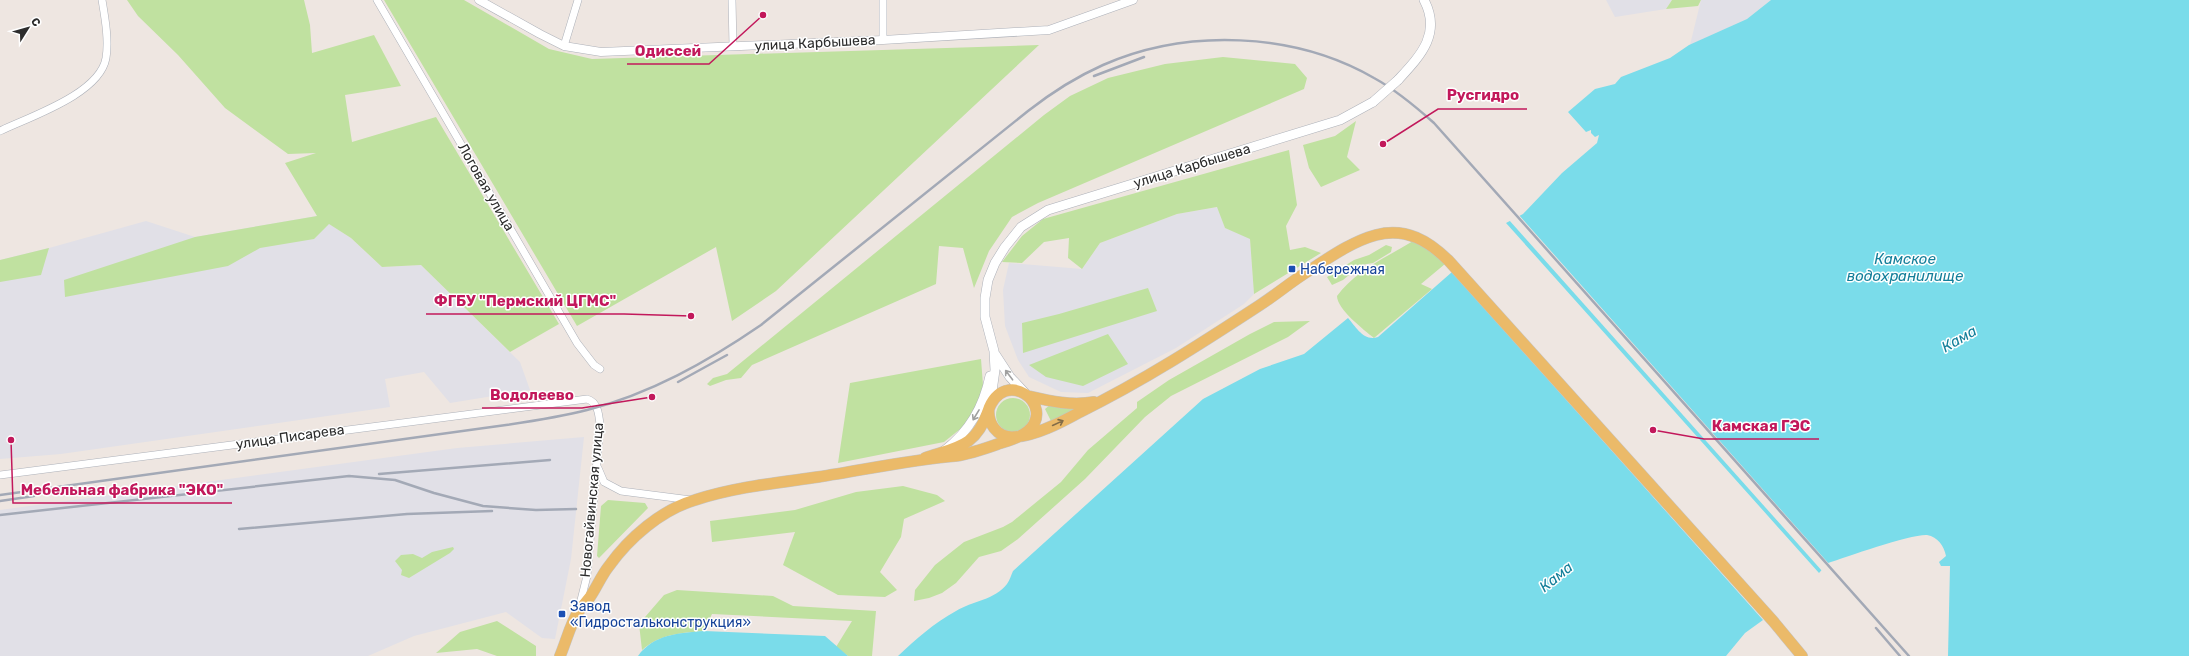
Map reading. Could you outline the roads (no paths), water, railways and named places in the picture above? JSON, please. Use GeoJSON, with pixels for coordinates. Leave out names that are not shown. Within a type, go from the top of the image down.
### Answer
{"type":"FeatureCollection","features":[{"type":"Feature","properties":{"kind":"main road","name":"улица Карбышева"},"geometry":{"type":"LineString","coordinates":[[989,408],[995,379],[994,351],[985,317],[986,288],[995,263],[1004,247],[1021,227],[1048,210],[1329,124],[1372,102],[1398,80],[1420,54],[1430,34],[1430,14],[1424,0]]}},
{"type":"Feature","properties":{"kind":"main road"},"geometry":{"type":"LineString","coordinates":[[560,656],[578,612],[591,596],[609,566],[627,544],[657,519],[694,500],[742,488],[820,477],[925,458],[974,452],[1053,426],[1105,400],[1169,362],[1321,263],[1365,239],[1377,235],[1402,233],[1425,240],[1438,249],[1456,268],[1773,621],[1802,656]]}},
{"type":"Feature","properties":{"kind":"main road","name":"улица Карбышева"},"geometry":{"type":"LineString","coordinates":[[994,351],[1010,377],[1028,396]]}},
{"type":"Feature","properties":{"kind":"main road"},"geometry":{"type":"LineString","coordinates":[[925,458],[945,450],[959,437],[976,415],[989,381],[994,351]]}},
{"type":"Feature","properties":{"kind":"main road"},"geometry":{"type":"LineString","coordinates":[[925,458],[958,446],[972,439],[983,426],[993,400],[1005,391],[1015,390],[1028,396],[1073,404],[1105,400]]}},
{"type":"Feature","properties":{"kind":"main road"},"geometry":{"type":"LineString","coordinates":[[989,408],[990,421],[997,432],[1009,437],[1021,436],[1032,428],[1036,415],[1035,407],[1028,396]]}},
{"type":"Feature","properties":{"kind":"street"},"geometry":{"type":"LineString","coordinates":[[0,131],[69,98],[84,88],[101,72],[106,59],[107,46],[102,0]]}},
{"type":"Feature","properties":{"kind":"street","name":"Логовая улица"},"geometry":{"type":"LineString","coordinates":[[376,0],[577,343],[594,365],[600,369]]}},
{"type":"Feature","properties":{"kind":"street","name":"улица Карбышева"},"geometry":{"type":"LineString","coordinates":[[479,0],[564,46],[601,52],[883,40],[1049,30],[1133,0]]}},
{"type":"Feature","properties":{"kind":"street"},"geometry":{"type":"LineString","coordinates":[[564,46],[578,0]]}},
{"type":"Feature","properties":{"kind":"street"},"geometry":{"type":"LineString","coordinates":[[732,0],[733,46]]}},
{"type":"Feature","properties":{"kind":"street"},"geometry":{"type":"LineString","coordinates":[[883,0],[883,40]]}},
{"type":"Feature","properties":{"kind":"street","name":"Новогайвинская улица"},"geometry":{"type":"LineString","coordinates":[[578,612],[587,576],[600,425],[598,412],[592,400],[581,399]]}},
{"type":"Feature","properties":{"kind":"street","name":"улица Писарева"},"geometry":{"type":"LineString","coordinates":[[0,475],[581,399]]}},
{"type":"Feature","properties":{"kind":"street"},"geometry":{"type":"LineString","coordinates":[[597,466],[604,482],[621,491],[694,500]]}},
{"type":"Feature","properties":{"kind":"water","name":"Камское водохранилище"},"geometry":{"type":"Polygon","coordinates":[[[1771,0],[2189,0],[2189,656],[1948,656],[1950,566],[1941,566],[1939,562],[1946,556],[1942,545],[1937,540],[1927,535],[1907,538],[1828,563],[1819,573],[1506,223],[1523,214],[1562,173],[1597,143],[1599,135],[1595,137],[1591,133],[1591,130],[1586,132],[1568,112],[1595,89],[1615,84],[1621,77],[1670,58],[1689,45],[1747,19],[1771,0]]]}},
{"type":"Feature","properties":{"kind":"water","name":"Кама"},"geometry":{"type":"Polygon","coordinates":[[[1452,272],[1763,620],[1745,633],[1726,656],[898,656],[940,621],[962,608],[996,594],[1002,589],[1008,582],[1013,571],[1203,399],[1260,369],[1304,354],[1348,318],[1364,336],[1373,338],[1378,337],[1452,272]]]}},
{"type":"Feature","properties":{"kind":"water"},"geometry":{"type":"Polygon","coordinates":[[[704,631],[825,636],[848,656],[638,656],[644,649],[659,639],[676,634],[704,631]]]}},
{"type":"Feature","properties":{"kind":"railway"},"geometry":{"type":"LineString","coordinates":[[0,495],[526,422],[587,410],[633,395],[656,386],[699,364],[741,339],[761,325],[1028,111],[1073,80],[1103,65],[1135,53],[1170,45],[1205,41],[1240,40],[1275,44],[1310,51],[1343,63],[1374,78],[1398,93],[1434,123],[1909,656]]}},
{"type":"Feature","properties":{"kind":"railway"},"geometry":{"type":"LineString","coordinates":[[1094,76],[1144,57]]}},
{"type":"Feature","properties":{"kind":"railway"},"geometry":{"type":"LineString","coordinates":[[678,382],[727,355]]}},
{"type":"Feature","properties":{"kind":"railway"},"geometry":{"type":"LineString","coordinates":[[379,474],[550,460]]}},
{"type":"Feature","properties":{"kind":"railway"},"geometry":{"type":"LineString","coordinates":[[0,515],[349,476],[395,480],[434,493],[483,506],[536,510],[576,509]]}},
{"type":"Feature","properties":{"kind":"railway"},"geometry":{"type":"LineString","coordinates":[[0,501],[34,496]]}},
{"type":"Feature","properties":{"kind":"railway"},"geometry":{"type":"LineString","coordinates":[[239,529],[407,514],[492,511]]}},
{"type":"Feature","properties":{"kind":"railway"},"geometry":{"type":"LineString","coordinates":[[1876,628],[1900,656]]}},
{"type":"Feature","properties":{"kind":"place","name":"Одиссей"},"geometry":{"type":"Point","coordinates":[763,15]}},
{"type":"Feature","properties":{"kind":"place","name":"Русгидро"},"geometry":{"type":"Point","coordinates":[1383,144]}},
{"type":"Feature","properties":{"kind":"place","name":"Набережная"},"geometry":{"type":"Point","coordinates":[1292,269]}},
{"type":"Feature","properties":{"kind":"place","name":"ФГБУ \"Пермский ЦГМС\""},"geometry":{"type":"Point","coordinates":[691,316]}},
{"type":"Feature","properties":{"kind":"place","name":"Водолеево"},"geometry":{"type":"Point","coordinates":[652,397]}},
{"type":"Feature","properties":{"kind":"place","name":"Камская ГЭС"},"geometry":{"type":"Point","coordinates":[1653,430]}},
{"type":"Feature","properties":{"kind":"place","name":"Мебельная фабрика \"ЭКО\""},"geometry":{"type":"Point","coordinates":[11,440]}},
{"type":"Feature","properties":{"kind":"place","name":"Завод «Гидростальконструкция»"},"geometry":{"type":"Point","coordinates":[562,614]}}]}
